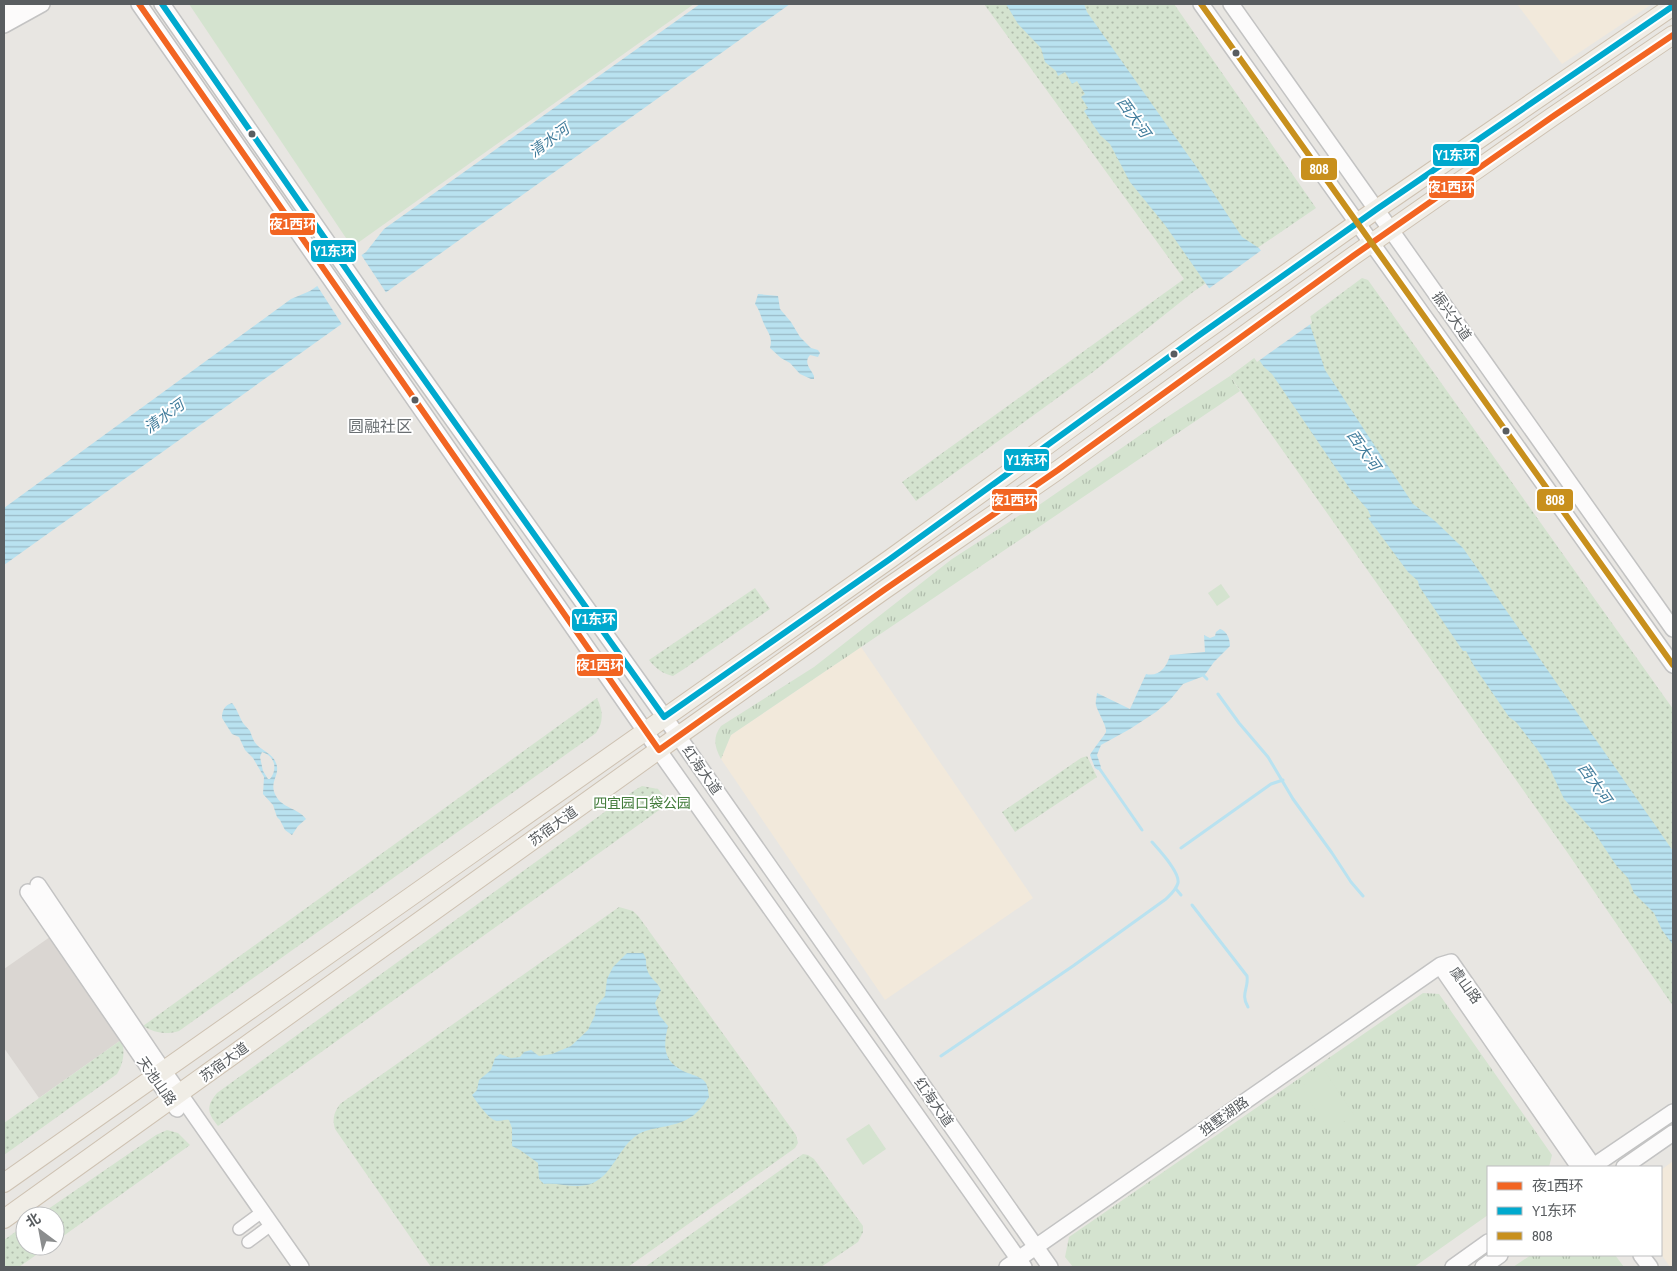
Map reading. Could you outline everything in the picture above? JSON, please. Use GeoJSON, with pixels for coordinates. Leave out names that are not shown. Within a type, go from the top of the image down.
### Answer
{"type":"FeatureCollection","features":[{"type":"Feature","properties":{"kind":"main road"},"geometry":{"type":"LineString","coordinates":[[4,11],[18,4]]}},
{"type":"Feature","properties":{"kind":"main road"},"geometry":{"type":"LineString","coordinates":[[4,25],[42,4]]}},
{"type":"Feature","properties":{"kind":"main road","name":"红海大道"},"geometry":{"type":"LineString","coordinates":[[139,4],[1016,1265]]}},
{"type":"Feature","properties":{"kind":"main road","name":"红海大道"},"geometry":{"type":"LineString","coordinates":[[162,4],[370,304],[678,736],[1050,1267]]}},
{"type":"Feature","properties":{"kind":"main road","name":"振兴大道"},"geometry":{"type":"LineString","coordinates":[[1201,4],[1673,665]]}},
{"type":"Feature","properties":{"kind":"main road","name":"振兴大道"},"geometry":{"type":"LineString","coordinates":[[1231,4],[1673,629]]}},
{"type":"Feature","properties":{"kind":"main road","name":"苏宿大道"},"geometry":{"type":"LineString","coordinates":[[4,1183],[898,554],[1357,223],[1673,6]]}},
{"type":"Feature","properties":{"kind":"main road","name":"苏宿大道"},"geometry":{"type":"LineString","coordinates":[[4,1219],[678,736],[1216,357],[1353,256],[1673,35]]}},
{"type":"Feature","properties":{"kind":"main road","name":"天池山路"},"geometry":{"type":"LineString","coordinates":[[33,888],[159,1074],[268,1228],[290,1267]]}},
{"type":"Feature","properties":{"kind":"main road","name":"虞山路"},"geometry":{"type":"LineString","coordinates":[[1578,1166],[1440,966],[1451,962],[1592,1166]]}},
{"type":"Feature","properties":{"kind":"main road","name":"独墅湖路"},"geometry":{"type":"LineString","coordinates":[[1016,1265],[1036,1247],[1440,966]]}},
{"type":"Feature","properties":{"kind":"main road"},"geometry":{"type":"LineString","coordinates":[[1594,1166],[1673,1112]]}},
{"type":"Feature","properties":{"kind":"main road"},"geometry":{"type":"LineString","coordinates":[[1625,1166],[1673,1133]]}},
{"type":"Feature","properties":{"kind":"main road","name":"天池山路"},"geometry":{"type":"LineString","coordinates":[[268,1228],[301,1267]]}},
{"type":"Feature","properties":{"kind":"main road"},"geometry":{"type":"LineString","coordinates":[[1454,1267],[1487,1243]]}},
{"type":"Feature","properties":{"kind":"main road"},"geometry":{"type":"LineString","coordinates":[[1483,1267],[1499,1256]]}},
{"type":"Feature","properties":{"kind":"main road"},"geometry":{"type":"LineString","coordinates":[[1642,1256],[1650,1267]]}},
{"type":"Feature","properties":{"kind":"main road"},"geometry":{"type":"LineString","coordinates":[[1655,1256],[1662,1267]]}},
{"type":"Feature","properties":{"kind":"street"},"geometry":{"type":"LineString","coordinates":[[239,1229],[259,1215]]}},
{"type":"Feature","properties":{"kind":"street"},"geometry":{"type":"LineString","coordinates":[[248,1242],[268,1228]]}},
{"type":"Feature","properties":{"kind":"shaded area"},"geometry":{"type":"Polygon","coordinates":[[[1517,4],[1652,4],[1562,64],[1517,4]]]}},
{"type":"Feature","properties":{"kind":"shaded area"},"geometry":{"type":"Polygon","coordinates":[[[861,647],[1033,898],[885,1000],[721,759],[731,735],[861,647]]]}},
{"type":"Feature","properties":{"kind":"shaded area"},"geometry":{"type":"Polygon","coordinates":[[[50,937],[121,1040],[39,1098],[4,1048],[4,969],[50,937]]]}},
{"type":"Feature","properties":{"kind":"shaded area"},"geometry":{"type":"Polygon","coordinates":[[[1673,1161],[1673,1267],[1670,1267],[1662,1255],[1662,1169],[1673,1161]]]}},
{"type":"Feature","properties":{"kind":"green space"},"geometry":{"type":"Polygon","coordinates":[[[189,4],[694,4],[352,247],[189,4]]]}},
{"type":"Feature","properties":{"kind":"green space"},"geometry":{"type":"Polygon","coordinates":[[[984,4],[1174,4],[1316,208],[1193,292],[1093,372],[916,501],[902,482],[1184,279],[984,4]]]}},
{"type":"Feature","properties":{"kind":"green space"},"geometry":{"type":"Polygon","coordinates":[[[1362,278],[1368,280],[1673,709],[1673,1006],[1567,852],[1230,376],[1362,278]]]}},
{"type":"Feature","properties":{"kind":"green space"},"geometry":{"type":"Polygon","coordinates":[[[1230,376],[1240,391],[731,735],[721,759],[717,751],[715,739],[721,726],[814,667],[952,559],[1020,515],[1026,514],[1230,376]]]}},
{"type":"Feature","properties":{"kind":"green space"},"geometry":{"type":"Polygon","coordinates":[[[1221,584],[1230,597],[1217,606],[1208,593],[1221,584]]]}},
{"type":"Feature","properties":{"kind":"green space"},"geometry":{"type":"Polygon","coordinates":[[[755,588],[770,609],[684,669],[673,676],[669,675],[654,666],[649,660],[755,588]]]}},
{"type":"Feature","properties":{"kind":"green space"},"geometry":{"type":"Polygon","coordinates":[[[597,698],[602,716],[596,733],[179,1031],[160,1033],[143,1026],[597,698]]]}},
{"type":"Feature","properties":{"kind":"green space"},"geometry":{"type":"Polygon","coordinates":[[[1087,756],[1097,777],[1015,832],[1002,812],[1081,758],[1087,756]]]}},
{"type":"Feature","properties":{"kind":"green space","name":"四宜园口袋公园"},"geometry":{"type":"Polygon","coordinates":[[[642,786],[658,789],[669,803],[218,1126],[209,1110],[211,1102],[217,1093],[642,786]]]}},
{"type":"Feature","properties":{"kind":"green space"},"geometry":{"type":"Polygon","coordinates":[[[619,907],[633,911],[639,917],[796,1135],[798,1143],[795,1148],[628,1267],[431,1267],[335,1129],[334,1116],[336,1110],[340,1104],[619,907]]]}},
{"type":"Feature","properties":{"kind":"green space"},"geometry":{"type":"Polygon","coordinates":[[[1423,993],[1439,994],[1552,1155],[1549,1166],[1487,1166],[1487,1216],[1414,1267],[1073,1267],[1065,1257],[1069,1237],[1423,993]]]}},
{"type":"Feature","properties":{"kind":"green space"},"geometry":{"type":"Polygon","coordinates":[[[121,1040],[123,1057],[117,1074],[4,1155],[4,1123],[121,1040]]]}},
{"type":"Feature","properties":{"kind":"green space"},"geometry":{"type":"Polygon","coordinates":[[[1324,1070],[1354,1115],[1330,1131],[1300,1087],[1324,1070]]]}},
{"type":"Feature","properties":{"kind":"green space"},"geometry":{"type":"Polygon","coordinates":[[[869,1124],[886,1149],[863,1165],[846,1139],[869,1124]]]}},
{"type":"Feature","properties":{"kind":"green space"},"geometry":{"type":"Polygon","coordinates":[[[167,1130],[178,1133],[190,1145],[65,1235],[65,1206],[53,1206],[156,1135],[167,1130]]]}},
{"type":"Feature","properties":{"kind":"green space"},"geometry":{"type":"Polygon","coordinates":[[[803,1154],[814,1159],[863,1226],[863,1232],[858,1242],[821,1267],[645,1267],[803,1154]]]}},
{"type":"Feature","properties":{"kind":"green space"},"geometry":{"type":"Polygon","coordinates":[[[15,1232],[15,1256],[35,1256],[19,1267],[4,1267],[4,1240],[15,1232]]]}},
{"type":"Feature","properties":{"kind":"green space"},"geometry":{"type":"Polygon","coordinates":[[[1530,1256],[1616,1256],[1624,1267],[1513,1267],[1530,1256]]]}},
{"type":"Feature","properties":{"kind":"water","name":"清水河"},"geometry":{"type":"Polygon","coordinates":[[[700,4],[790,4],[4,565],[4,508],[291,299],[310,291],[366,252],[384,229],[700,4]]]}},
{"type":"Feature","properties":{"kind":"water","name":"西大河"},"geometry":{"type":"Polygon","coordinates":[[[1006,4],[1084,4],[1087,12],[1195,165],[1242,237],[1259,248],[1308,316],[1325,370],[1413,504],[1435,521],[1463,548],[1673,851],[1673,945],[1662,930],[1654,913],[1634,893],[1628,878],[1616,865],[1594,832],[1564,799],[1551,771],[1537,749],[1516,722],[1509,717],[1466,651],[1463,651],[1419,586],[1418,581],[1408,572],[1368,518],[1371,517],[1368,510],[1350,489],[1272,374],[1264,367],[1165,225],[1130,182],[1110,144],[1100,135],[1084,111],[1088,108],[1081,97],[1085,94],[1077,81],[1072,84],[1065,72],[1058,76],[1056,71],[1045,62],[1041,48],[1018,24],[1006,4]]]}},
{"type":"Feature","properties":{"kind":"water"},"geometry":{"type":"Polygon","coordinates":[[[758,294],[778,296],[780,309],[800,337],[811,348],[818,350],[820,353],[818,357],[810,355],[807,361],[814,379],[800,374],[790,363],[770,348],[770,335],[755,304],[758,294]]]}},
{"type":"Feature","properties":{"kind":"water"},"geometry":{"type":"Polygon","coordinates":[[[1220,629],[1228,636],[1230,646],[1214,662],[1204,676],[1183,684],[1170,700],[1156,712],[1101,745],[1097,755],[1101,767],[1098,770],[1095,768],[1090,755],[1106,732],[1096,705],[1097,693],[1130,709],[1146,674],[1155,674],[1162,670],[1170,655],[1205,652],[1204,635],[1210,638],[1215,636],[1216,632],[1220,629]]]}},
{"type":"Feature","properties":{"kind":"water"},"geometry":{"type":"Polygon","coordinates":[[[232,703],[259,747],[275,760],[277,771],[273,787],[276,796],[282,803],[299,812],[306,819],[292,835],[285,830],[277,817],[273,805],[263,794],[264,777],[253,758],[245,750],[239,737],[232,734],[222,718],[224,708],[232,703]],[[262,752],[260,757],[263,771],[268,779],[270,779],[274,771],[274,763],[270,756],[262,752]]]}},
{"type":"Feature","properties":{"kind":"water"},"geometry":{"type":"Polygon","coordinates":[[[627,953],[643,953],[648,972],[661,990],[655,1003],[659,1015],[668,1026],[665,1046],[668,1058],[676,1067],[704,1081],[709,1097],[694,1115],[686,1120],[637,1135],[625,1146],[606,1173],[593,1183],[581,1186],[544,1184],[539,1179],[538,1163],[512,1146],[512,1128],[509,1120],[497,1121],[490,1118],[472,1095],[477,1090],[479,1080],[491,1070],[495,1058],[500,1054],[511,1058],[520,1057],[524,1052],[531,1050],[539,1056],[552,1054],[571,1046],[588,1030],[595,1015],[596,1006],[605,996],[607,979],[613,967],[627,953]]]}},
{"type":"Feature","properties":{"kind":"pier"},"geometry":{"type":"Polygon","coordinates":[[[1263,249],[1310,315],[1312,323],[1257,362],[1207,290],[1263,249]]]}},
{"type":"Feature","properties":{"kind":"pier"},"geometry":{"type":"Polygon","coordinates":[[[360,253],[387,294],[343,326],[316,284],[360,253]]]}},
{"type":"Feature","properties":{"kind":"waterway"},"geometry":{"type":"LineString","coordinates":[[1204,676],[1207,679]]}},
{"type":"Feature","properties":{"kind":"waterway"},"geometry":{"type":"LineString","coordinates":[[1218,694],[1239,723],[1268,757],[1293,799],[1351,882],[1363,896]]}},
{"type":"Feature","properties":{"kind":"waterway"},"geometry":{"type":"LineString","coordinates":[[1099,768],[1142,830]]}},
{"type":"Feature","properties":{"kind":"waterway"},"geometry":{"type":"LineString","coordinates":[[1181,848],[1271,784],[1283,780]]}},
{"type":"Feature","properties":{"kind":"waterway"},"geometry":{"type":"LineString","coordinates":[[941,1056],[1073,966],[1166,899],[1175,890],[1178,883],[1176,873],[1152,842]]}},
{"type":"Feature","properties":{"kind":"waterway"},"geometry":{"type":"LineString","coordinates":[[1176,889],[1181,895]]}},
{"type":"Feature","properties":{"kind":"waterway"},"geometry":{"type":"LineString","coordinates":[[1192,905],[1247,976],[1245,998],[1248,1007]]}},
{"type":"Feature","properties":{"kind":"transit line","name":"夜1西环"},"geometry":{"type":"LineString","coordinates":[[139,4],[659,750],[884,590],[1058,470],[1353,256],[1673,35]]}},
{"type":"Feature","properties":{"kind":"transit line","name":"Y1东环"},"geometry":{"type":"LineString","coordinates":[[162,4],[376,312],[664,717],[890,559],[1377,209],[1673,6]]}},
{"type":"Feature","properties":{"kind":"transit line","name":"808"},"geometry":{"type":"LineString","coordinates":[[1201,4],[1673,665]]}},
{"type":"Feature","properties":{"kind":"district","name":"圆融社区"},"geometry":{"type":"Point","coordinates":[380,426]}}]}
